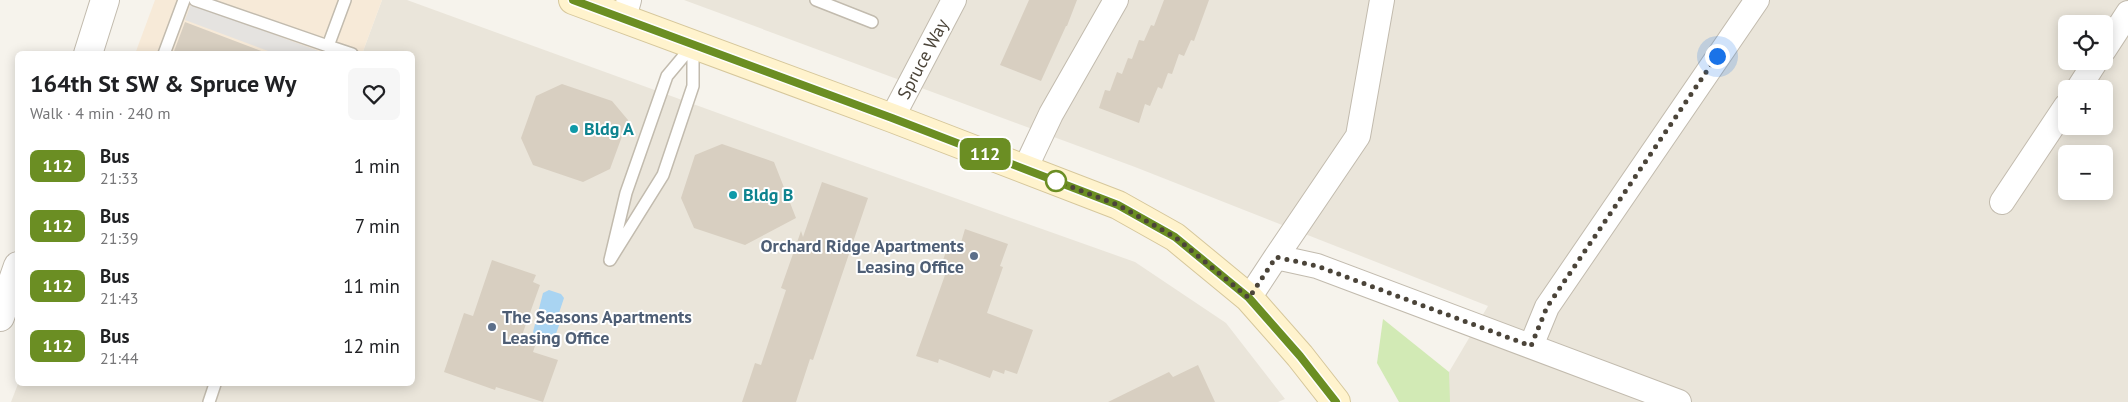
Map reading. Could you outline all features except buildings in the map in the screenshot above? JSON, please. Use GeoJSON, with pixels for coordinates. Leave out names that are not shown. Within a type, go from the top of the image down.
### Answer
{"type":"FeatureCollection","features":[{"type":"Feature","properties":{"kind":"main road"},"geometry":{"type":"LineString","coordinates":[[573,0],[626,9],[693,45],[892,118],[1118,205],[1175,237],[1249,298],[1300,356],[1336,402]]}},
{"type":"Feature","properties":{"kind":"street"},"geometry":{"type":"LineString","coordinates":[[89,51],[106,0]]}},
{"type":"Feature","properties":{"kind":"street","name":"Spruce Way"},"geometry":{"type":"LineString","coordinates":[[892,118],[954,0]]}},
{"type":"Feature","properties":{"kind":"street"},"geometry":{"type":"LineString","coordinates":[[1025,169],[1051,114],[1116,0]]}},
{"type":"Feature","properties":{"kind":"street"},"geometry":{"type":"LineString","coordinates":[[1249,298],[1358,136],[1382,0]]}},
{"type":"Feature","properties":{"kind":"street"},"geometry":{"type":"LineString","coordinates":[[1531,346],[1547,307],[1756,0]]}},
{"type":"Feature","properties":{"kind":"street"},"geometry":{"type":"LineString","coordinates":[[2113,36],[2128,13]]}},
{"type":"Feature","properties":{"kind":"street"},"geometry":{"type":"LineString","coordinates":[[2002,202],[2058,118]]}},
{"type":"Feature","properties":{"kind":"street"},"geometry":{"type":"LineString","coordinates":[[1276,257],[1317,266],[1679,402]]}},
{"type":"Feature","properties":{"kind":"street"},"geometry":{"type":"LineString","coordinates":[[0,317],[15,274]]}},
{"type":"Feature","properties":{"kind":"lane"},"geometry":{"type":"LineString","coordinates":[[165,51],[184,0]]}},
{"type":"Feature","properties":{"kind":"lane"},"geometry":{"type":"LineString","coordinates":[[195,0],[343,51]]}},
{"type":"Feature","properties":{"kind":"lane"},"geometry":{"type":"LineString","coordinates":[[328,46],[344,0]]}},
{"type":"Feature","properties":{"kind":"lane"},"geometry":{"type":"LineString","coordinates":[[816,0],[872,22]]}},
{"type":"Feature","properties":{"kind":"lane"},"geometry":{"type":"LineString","coordinates":[[693,45],[694,86],[663,175],[610,260],[626,193],[667,76],[693,45]]}},
{"type":"Feature","properties":{"kind":"lane"},"geometry":{"type":"LineString","coordinates":[[208,402],[214,386]]}},
{"type":"Feature","properties":{"kind":"shaded area"},"geometry":{"type":"Polygon","coordinates":[[[155,0],[382,0],[363,51],[136,51],[155,0]]]}},
{"type":"Feature","properties":{"kind":"shaded area"},"geometry":{"type":"Polygon","coordinates":[[[382,0],[407,0],[1135,262],[1226,323],[1285,399],[1278,402],[11,402],[17,386],[415,386],[415,51],[363,51],[382,0]]]}},
{"type":"Feature","properties":{"kind":"shaded area"},"geometry":{"type":"Polygon","coordinates":[[[684,0],[2128,0],[2128,402],[1443,402],[1449,372],[1488,306],[1135,167],[684,0]]]}},
{"type":"Feature","properties":{"kind":"shaded area"},"geometry":{"type":"Polygon","coordinates":[[[191,4],[319,51],[268,51],[185,20],[191,4]]]}},
{"type":"Feature","properties":{"kind":"green space"},"geometry":{"type":"Polygon","coordinates":[[[1383,319],[1449,372],[1450,402],[1399,402],[1377,363],[1383,319]]]}},
{"type":"Feature","properties":{"kind":"water"},"geometry":{"type":"Polygon","coordinates":[[[549,290],[561,294],[564,298],[558,316],[561,320],[554,339],[548,342],[536,337],[533,332],[543,293],[549,290]]]}},
{"type":"Feature","properties":{"kind":"bus line","name":"112"},"geometry":{"type":"LineString","coordinates":[[573,0],[892,118],[1118,205],[1175,237],[1249,298],[1300,356],[1336,402]]}},
{"type":"Feature","properties":{"kind":"place","name":"Bldg A"},"geometry":{"type":"Point","coordinates":[574,129]}},
{"type":"Feature","properties":{"kind":"place","name":"Bldg B"},"geometry":{"type":"Point","coordinates":[733,195]}},
{"type":"Feature","properties":{"kind":"place","name":"Orchard Ridge Apartments Leasing Office"},"geometry":{"type":"Point","coordinates":[974,256]}},
{"type":"Feature","properties":{"kind":"place","name":"The Seasons Apartments Leasing Office"},"geometry":{"type":"Point","coordinates":[492,327]}},
{"type":"Feature","properties":{"kind":"route"},"geometry":{"type":"LineString","coordinates":[[1056,181],[1118,205],[1175,237],[1249,298],[1276,257],[1317,266],[1531,346],[1547,307],[1717,56]]}}]}
